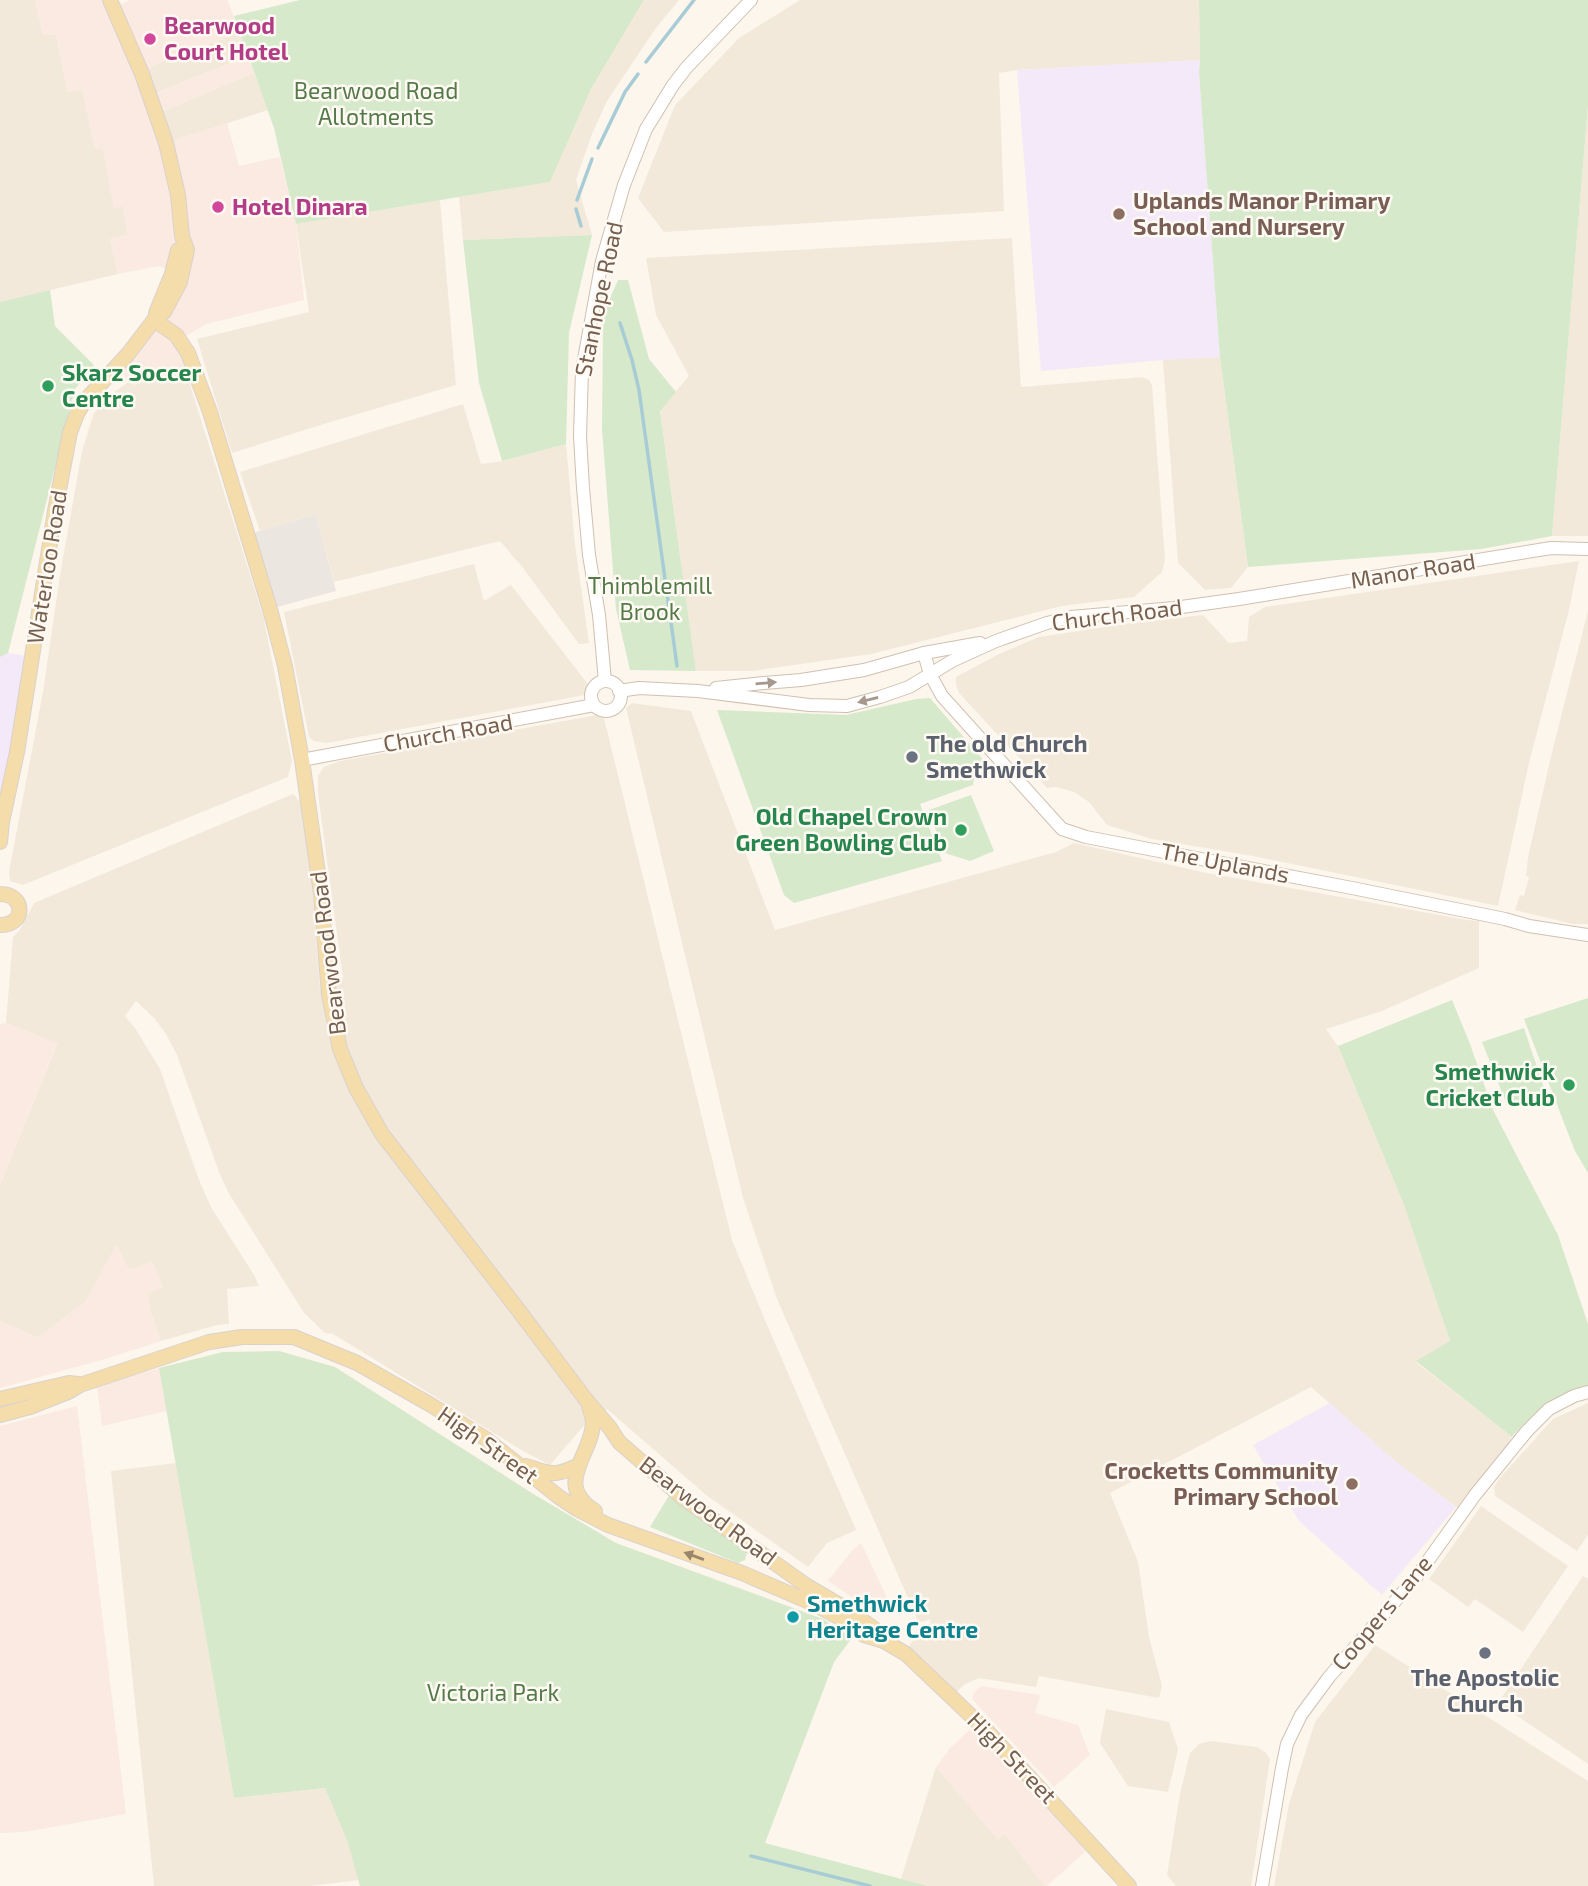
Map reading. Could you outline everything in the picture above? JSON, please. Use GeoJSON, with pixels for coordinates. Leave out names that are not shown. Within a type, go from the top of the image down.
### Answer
{"type":"FeatureCollection","features":[{"type":"Feature","properties":{"kind":"main road"},"geometry":{"type":"LineString","coordinates":[[110,0],[142,74],[166,143],[178,195],[183,236],[154,320]]}},
{"type":"Feature","properties":{"kind":"main road","name":"Bearwood Road"},"geometry":{"type":"LineString","coordinates":[[154,320],[181,340],[188,353],[209,412],[285,666],[302,760],[321,894],[329,995],[340,1049],[356,1088],[382,1134],[619,1442],[674,1491],[788,1571]]}},
{"type":"Feature","properties":{"kind":"main road","name":"Waterloo Road"},"geometry":{"type":"LineString","coordinates":[[0,842],[69,432],[83,402],[128,354],[154,320]]}},
{"type":"Feature","properties":{"kind":"main road"},"geometry":{"type":"LineString","coordinates":[[0,894],[12,896],[20,908],[14,922],[0,925],[0,930]]}},
{"type":"Feature","properties":{"kind":"main road","name":"High Street"},"geometry":{"type":"LineString","coordinates":[[0,1415],[209,1342],[242,1337],[294,1337],[357,1363],[486,1439],[577,1509],[608,1525],[779,1588],[824,1609],[864,1635],[906,1654],[983,1726],[1129,1886]]}},
{"type":"Feature","properties":{"kind":"main road","name":"High Street"},"geometry":{"type":"LineString","coordinates":[[0,1399],[69,1383],[80,1385]]}},
{"type":"Feature","properties":{"kind":"main road"},"geometry":{"type":"LineString","coordinates":[[587,1401],[593,1420],[577,1466],[576,1486],[581,1501],[645,1538]]}},
{"type":"Feature","properties":{"kind":"main road"},"geometry":{"type":"LineString","coordinates":[[587,1443],[597,1438],[619,1442]]}},
{"type":"Feature","properties":{"kind":"main road"},"geometry":{"type":"LineString","coordinates":[[518,1464],[559,1474],[577,1466]]}},
{"type":"Feature","properties":{"kind":"main road"},"geometry":{"type":"LineString","coordinates":[[742,1573],[750,1567],[753,1558],[749,1545]]}},
{"type":"Feature","properties":{"kind":"main road"},"geometry":{"type":"LineString","coordinates":[[779,1588],[788,1578],[788,1571]]}},
{"type":"Feature","properties":{"kind":"main road","name":"High Street"},"geometry":{"type":"LineString","coordinates":[[788,1571],[877,1631],[884,1642]]}},
{"type":"Feature","properties":{"kind":"street","name":"Stanhope Road"},"geometry":{"type":"LineString","coordinates":[[605,681],[599,615],[589,555],[580,436],[582,370],[602,261],[624,185],[646,129],[687,67],[751,0]]}},
{"type":"Feature","properties":{"kind":"street","name":"Manor Road"},"geometry":{"type":"LineString","coordinates":[[1239,599],[1551,548],[1588,549]]}},
{"type":"Feature","properties":{"kind":"street","name":"Church Road"},"geometry":{"type":"LineString","coordinates":[[620,691],[630,688],[698,691],[809,705],[847,706],[909,687],[952,661],[996,640],[1047,623],[1071,617],[1239,599]]}},
{"type":"Feature","properties":{"kind":"street","name":"Church Road"},"geometry":{"type":"LineString","coordinates":[[698,691],[864,670],[924,653],[996,640]]}},
{"type":"Feature","properties":{"kind":"street"},"geometry":{"type":"LineString","coordinates":[[924,653],[930,674]]}},
{"type":"Feature","properties":{"kind":"street","name":"The Uplands"},"geometry":{"type":"LineString","coordinates":[[930,674],[942,696],[1062,830],[1529,926],[1588,935]]}},
{"type":"Feature","properties":{"kind":"street"},"geometry":{"type":"LineString","coordinates":[[605,681],[614,684],[620,691],[620,701],[614,708],[605,711],[594,705],[591,696],[593,688],[605,681]]}},
{"type":"Feature","properties":{"kind":"street","name":"Church Road"},"geometry":{"type":"LineString","coordinates":[[302,760],[594,705]]}},
{"type":"Feature","properties":{"kind":"street","name":"Coopers Lane"},"geometry":{"type":"LineString","coordinates":[[1262,1886],[1287,1744],[1301,1715],[1329,1677],[1417,1576],[1475,1495],[1527,1431],[1549,1409],[1588,1392]]}},
{"type":"Feature","properties":{"kind":"shaded area"},"geometry":{"type":"Polygon","coordinates":[[[0,0],[35,0],[43,34],[56,35],[68,92],[82,89],[95,148],[103,148],[114,207],[123,206],[128,235],[110,239],[118,274],[0,302],[0,0]]]}},
{"type":"Feature","properties":{"kind":"shaded area"},"geometry":{"type":"Polygon","coordinates":[[[35,0],[110,0],[114,8],[130,0],[227,0],[240,32],[154,65],[142,74],[150,96],[248,56],[254,73],[156,114],[166,143],[227,123],[239,166],[280,157],[296,224],[304,300],[206,324],[181,339],[193,365],[134,386],[116,367],[177,274],[159,266],[118,274],[110,239],[128,235],[123,206],[114,208],[103,149],[95,149],[82,90],[68,92],[56,35],[43,35],[35,0]]]}},
{"type":"Feature","properties":{"kind":"shaded area"},"geometry":{"type":"Polygon","coordinates":[[[644,0],[679,0],[656,28],[607,101],[592,134],[576,180],[592,235],[463,240],[459,197],[550,182],[591,89],[644,0]]]}},
{"type":"Feature","properties":{"kind":"shaded area"},"geometry":{"type":"Polygon","coordinates":[[[800,0],[1199,0],[1200,60],[999,73],[1004,211],[664,232],[638,198],[675,105],[739,38],[800,0]]]}},
{"type":"Feature","properties":{"kind":"shaded area"},"geometry":{"type":"Polygon","coordinates":[[[240,32],[248,56],[149,96],[142,74],[154,65],[240,32]]]}},
{"type":"Feature","properties":{"kind":"shaded area","name":"Uplands Manor Primary School and Nursery"},"geometry":{"type":"Polygon","coordinates":[[[1200,60],[1220,357],[1041,371],[1017,70],[1200,60]]]}},
{"type":"Feature","properties":{"kind":"shaded area"},"geometry":{"type":"Polygon","coordinates":[[[254,73],[268,110],[166,143],[156,114],[254,73]]]}},
{"type":"Feature","properties":{"kind":"shaded area"},"geometry":{"type":"Polygon","coordinates":[[[1588,105],[1588,536],[1552,536],[1588,105]]]}},
{"type":"Feature","properties":{"kind":"shaded area"},"geometry":{"type":"Polygon","coordinates":[[[440,200],[456,385],[232,453],[197,339],[309,312],[296,224],[440,200]]]}},
{"type":"Feature","properties":{"kind":"shaded area"},"geometry":{"type":"Polygon","coordinates":[[[1012,238],[1021,387],[1142,377],[1152,385],[1165,560],[1162,572],[1134,597],[1062,606],[871,654],[752,671],[696,671],[660,410],[689,376],[656,315],[646,258],[1012,238]]]}},
{"type":"Feature","properties":{"kind":"shaded area"},"geometry":{"type":"Polygon","coordinates":[[[1220,357],[1248,567],[1231,588],[1205,590],[1178,563],[1163,360],[1220,357]]]}},
{"type":"Feature","properties":{"kind":"shaded area"},"geometry":{"type":"Polygon","coordinates":[[[184,366],[263,615],[292,761],[288,777],[23,885],[10,881],[9,872],[43,692],[82,451],[94,413],[113,393],[135,377],[184,366]]]}},
{"type":"Feature","properties":{"kind":"shaded area"},"geometry":{"type":"Polygon","coordinates":[[[463,404],[481,464],[503,461],[566,444],[575,545],[589,643],[579,644],[500,541],[334,582],[316,514],[260,531],[240,472],[463,404]]]}},
{"type":"Feature","properties":{"kind":"shaded area"},"geometry":{"type":"Polygon","coordinates":[[[316,514],[336,591],[270,609],[247,535],[316,514]]]}},
{"type":"Feature","properties":{"kind":"shaded area"},"geometry":{"type":"Polygon","coordinates":[[[1579,561],[1529,763],[1498,906],[1253,856],[1152,839],[1107,825],[1089,802],[1074,792],[1056,787],[1047,788],[959,693],[956,685],[956,677],[1039,637],[1203,615],[1229,643],[1247,641],[1249,617],[1265,607],[1579,561]]]}},
{"type":"Feature","properties":{"kind":"shaded area"},"geometry":{"type":"Polygon","coordinates":[[[474,564],[484,601],[511,585],[587,683],[585,695],[327,743],[314,741],[309,737],[284,612],[474,564]]]}},
{"type":"Feature","properties":{"kind":"shaded area"},"geometry":{"type":"Polygon","coordinates":[[[1588,611],[1588,924],[1573,924],[1515,910],[1520,895],[1524,896],[1529,877],[1526,876],[1528,857],[1588,611]]]}},
{"type":"Feature","properties":{"kind":"shaded area"},"geometry":{"type":"Polygon","coordinates":[[[8,653],[32,657],[0,842],[0,657],[8,653]]]}},
{"type":"Feature","properties":{"kind":"shaded area"},"geometry":{"type":"Polygon","coordinates":[[[632,703],[691,711],[775,930],[1056,852],[1074,843],[1202,872],[1479,921],[1479,968],[1382,1011],[1326,1029],[1338,1046],[1404,1205],[1450,1341],[1416,1362],[1512,1437],[1509,1442],[1514,1447],[1463,1512],[1396,1462],[1311,1387],[1110,1493],[1138,1562],[1149,1637],[1162,1686],[1159,1698],[1039,1676],[1036,1687],[979,1678],[965,1684],[952,1696],[906,1654],[915,1634],[931,1626],[930,1619],[919,1623],[777,1299],[743,1198],[626,708],[632,703]]]}},
{"type":"Feature","properties":{"kind":"shaded area"},"geometry":{"type":"Polygon","coordinates":[[[603,714],[732,1240],[856,1530],[827,1543],[808,1567],[706,1495],[607,1409],[586,1423],[550,1465],[333,1334],[325,1333],[304,1313],[228,1192],[177,1055],[154,1018],[136,1001],[125,1016],[160,1069],[211,1207],[259,1286],[227,1289],[229,1324],[161,1341],[147,1293],[163,1287],[152,1262],[128,1269],[117,1246],[85,1302],[38,1338],[0,1321],[0,1185],[57,1044],[6,1023],[13,937],[34,903],[293,794],[301,803],[313,895],[320,990],[343,978],[318,794],[318,776],[324,767],[340,761],[603,714]]]}},
{"type":"Feature","properties":{"kind":"shaded area"},"geometry":{"type":"Polygon","coordinates":[[[6,1023],[57,1043],[0,1185],[0,1024],[6,1023]]]}},
{"type":"Feature","properties":{"kind":"shaded area"},"geometry":{"type":"Polygon","coordinates":[[[116,1245],[129,1269],[152,1261],[163,1287],[147,1294],[161,1341],[0,1388],[0,1321],[38,1338],[85,1302],[116,1245]]]}},
{"type":"Feature","properties":{"kind":"shaded area"},"geometry":{"type":"Polygon","coordinates":[[[159,1368],[167,1411],[102,1426],[97,1386],[159,1368]]]}},
{"type":"Feature","properties":{"kind":"shaded area","name":"Crocketts Community Primary School"},"geometry":{"type":"Polygon","coordinates":[[[1330,1403],[1396,1462],[1456,1507],[1382,1595],[1299,1521],[1253,1445],[1330,1403]]]}},
{"type":"Feature","properties":{"kind":"shaded area"},"geometry":{"type":"Polygon","coordinates":[[[1588,1403],[1588,1535],[1577,1551],[1495,1496],[1494,1487],[1553,1419],[1588,1403]]]}},
{"type":"Feature","properties":{"kind":"shaded area"},"geometry":{"type":"Polygon","coordinates":[[[77,1406],[126,1814],[24,1832],[0,1833],[0,1426],[77,1406]]]}},
{"type":"Feature","properties":{"kind":"shaded area"},"geometry":{"type":"Polygon","coordinates":[[[176,1463],[234,1798],[325,1788],[348,1843],[359,1880],[310,1886],[154,1886],[111,1471],[176,1463]]]}},
{"type":"Feature","properties":{"kind":"shaded area"},"geometry":{"type":"Polygon","coordinates":[[[1481,1506],[1568,1566],[1523,1632],[1475,1599],[1468,1607],[1429,1579],[1481,1506]]]}},
{"type":"Feature","properties":{"kind":"shaded area"},"geometry":{"type":"Polygon","coordinates":[[[861,1543],[889,1602],[888,1609],[877,1614],[828,1581],[861,1543]]]}},
{"type":"Feature","properties":{"kind":"shaded area"},"geometry":{"type":"Polygon","coordinates":[[[1583,1576],[1588,1579],[1588,1764],[1498,1703],[1583,1576]]]}},
{"type":"Feature","properties":{"kind":"shaded area"},"geometry":{"type":"Polygon","coordinates":[[[1375,1645],[1588,1781],[1588,1886],[1274,1886],[1289,1804],[1315,1722],[1375,1645]]]}},
{"type":"Feature","properties":{"kind":"shaded area"},"geometry":{"type":"Polygon","coordinates":[[[981,1686],[1040,1695],[1035,1713],[1078,1725],[1090,1755],[1054,1787],[972,1699],[974,1692],[981,1686]]]}},
{"type":"Feature","properties":{"kind":"shaded area"},"geometry":{"type":"Polygon","coordinates":[[[1106,1709],[1169,1722],[1178,1749],[1168,1792],[1128,1786],[1100,1743],[1106,1709]]]}},
{"type":"Feature","properties":{"kind":"shaded area"},"geometry":{"type":"Polygon","coordinates":[[[972,1728],[1086,1851],[1047,1886],[1005,1834],[998,1840],[936,1767],[950,1748],[972,1728]]]}},
{"type":"Feature","properties":{"kind":"shaded area"},"geometry":{"type":"Polygon","coordinates":[[[1210,1741],[1257,1747],[1270,1759],[1251,1886],[1176,1886],[1167,1875],[1180,1794],[1190,1753],[1199,1744],[1210,1741]]]}},
{"type":"Feature","properties":{"kind":"shaded area"},"geometry":{"type":"Polygon","coordinates":[[[936,1767],[998,1839],[1005,1834],[1045,1886],[928,1886],[901,1879],[936,1767]]]}},
{"type":"Feature","properties":{"kind":"green space","name":"Bearwood Road Allotments"},"geometry":{"type":"Polygon","coordinates":[[[300,0],[644,0],[591,89],[550,182],[296,224],[274,128],[234,16],[300,0]]]}},
{"type":"Feature","properties":{"kind":"green space"},"geometry":{"type":"Polygon","coordinates":[[[1199,0],[1588,0],[1588,105],[1552,536],[1481,549],[1248,567],[1220,357],[1199,72],[1199,0]]]}},
{"type":"Feature","properties":{"kind":"green space"},"geometry":{"type":"Polygon","coordinates":[[[592,235],[569,333],[566,444],[502,461],[479,383],[463,240],[592,235]]]}},
{"type":"Feature","properties":{"kind":"green space","name":"Thimblemill Brook"},"geometry":{"type":"Polygon","coordinates":[[[618,280],[628,280],[649,359],[676,392],[660,411],[696,671],[630,670],[616,609],[602,429],[603,328],[605,310],[618,280]]]}},
{"type":"Feature","properties":{"kind":"green space"},"geometry":{"type":"Polygon","coordinates":[[[50,290],[55,326],[94,365],[75,389],[8,653],[0,657],[0,302],[50,290]]]}},
{"type":"Feature","properties":{"kind":"green space"},"geometry":{"type":"Polygon","coordinates":[[[930,698],[985,762],[976,769],[973,785],[920,804],[942,861],[794,903],[784,895],[717,710],[846,715],[930,698]]]}},
{"type":"Feature","properties":{"kind":"green space","name":"Old Chapel Crown Green Bowling Club"},"geometry":{"type":"Polygon","coordinates":[[[971,795],[994,851],[970,861],[943,851],[929,810],[971,795]]]}},
{"type":"Feature","properties":{"kind":"green space","name":"Smethwick Cricket Club"},"geometry":{"type":"Polygon","coordinates":[[[1588,998],[1588,1173],[1575,1151],[1524,1019],[1588,998]]]}},
{"type":"Feature","properties":{"kind":"green space"},"geometry":{"type":"Polygon","coordinates":[[[1452,1000],[1493,1110],[1558,1235],[1588,1324],[1588,1386],[1546,1407],[1528,1420],[1512,1437],[1416,1361],[1450,1341],[1404,1205],[1338,1046],[1452,1000]]]}},
{"type":"Feature","properties":{"kind":"green space"},"geometry":{"type":"Polygon","coordinates":[[[1524,1028],[1545,1091],[1507,1105],[1482,1042],[1524,1028]]]}},
{"type":"Feature","properties":{"kind":"green space","name":"Victoria Park"},"geometry":{"type":"Polygon","coordinates":[[[279,1351],[335,1367],[535,1495],[616,1543],[823,1619],[852,1638],[834,1662],[765,1843],[928,1886],[360,1886],[348,1843],[325,1788],[234,1798],[159,1368],[223,1352],[279,1351]]]}},
{"type":"Feature","properties":{"kind":"green space"},"geometry":{"type":"Polygon","coordinates":[[[670,1494],[747,1551],[745,1560],[738,1563],[650,1527],[670,1494]]]}},
{"type":"Feature","properties":{"kind":"waterway","name":"Thimblemill Brook"},"geometry":{"type":"LineString","coordinates":[[646,62],[694,0]]}},
{"type":"Feature","properties":{"kind":"waterway","name":"Thimblemill Brook"},"geometry":{"type":"LineString","coordinates":[[598,148],[625,92],[638,74]]}},
{"type":"Feature","properties":{"kind":"waterway","name":"Thimblemill Brook"},"geometry":{"type":"LineString","coordinates":[[577,200],[592,159]]}},
{"type":"Feature","properties":{"kind":"waterway","name":"Thimblemill Brook"},"geometry":{"type":"LineString","coordinates":[[576,209],[581,226]]}},
{"type":"Feature","properties":{"kind":"waterway","name":"Thimblemill Brook"},"geometry":{"type":"LineString","coordinates":[[620,323],[639,390],[677,666]]}},
{"type":"Feature","properties":{"kind":"waterway"},"geometry":{"type":"LineString","coordinates":[[751,1856],[870,1886]]}},
{"type":"Feature","properties":{"kind":"place","name":"Bearwood Court Hotel"},"geometry":{"type":"Point","coordinates":[150,39]}},
{"type":"Feature","properties":{"kind":"place","name":"Hotel Dinara"},"geometry":{"type":"Point","coordinates":[218,207]}},
{"type":"Feature","properties":{"kind":"place","name":"Uplands Manor Primary School and Nursery"},"geometry":{"type":"Point","coordinates":[1119,214]}},
{"type":"Feature","properties":{"kind":"place","name":"Skarz Soccer Centre"},"geometry":{"type":"Point","coordinates":[48,386]}},
{"type":"Feature","properties":{"kind":"place","name":"The old Church Smethwick"},"geometry":{"type":"Point","coordinates":[912,757]}},
{"type":"Feature","properties":{"kind":"place","name":"Old Chapel Crown Green Bowling Club"},"geometry":{"type":"Point","coordinates":[961,830]}},
{"type":"Feature","properties":{"kind":"place","name":"Smethwick Cricket Club"},"geometry":{"type":"Point","coordinates":[1569,1085]}},
{"type":"Feature","properties":{"kind":"place","name":"Crocketts Community Primary School"},"geometry":{"type":"Point","coordinates":[1352,1484]}},
{"type":"Feature","properties":{"kind":"place","name":"Smethwick Heritage Centre"},"geometry":{"type":"Point","coordinates":[793,1617]}},
{"type":"Feature","properties":{"kind":"place","name":"The Apostolic Church"},"geometry":{"type":"Point","coordinates":[1485,1653]}}]}
